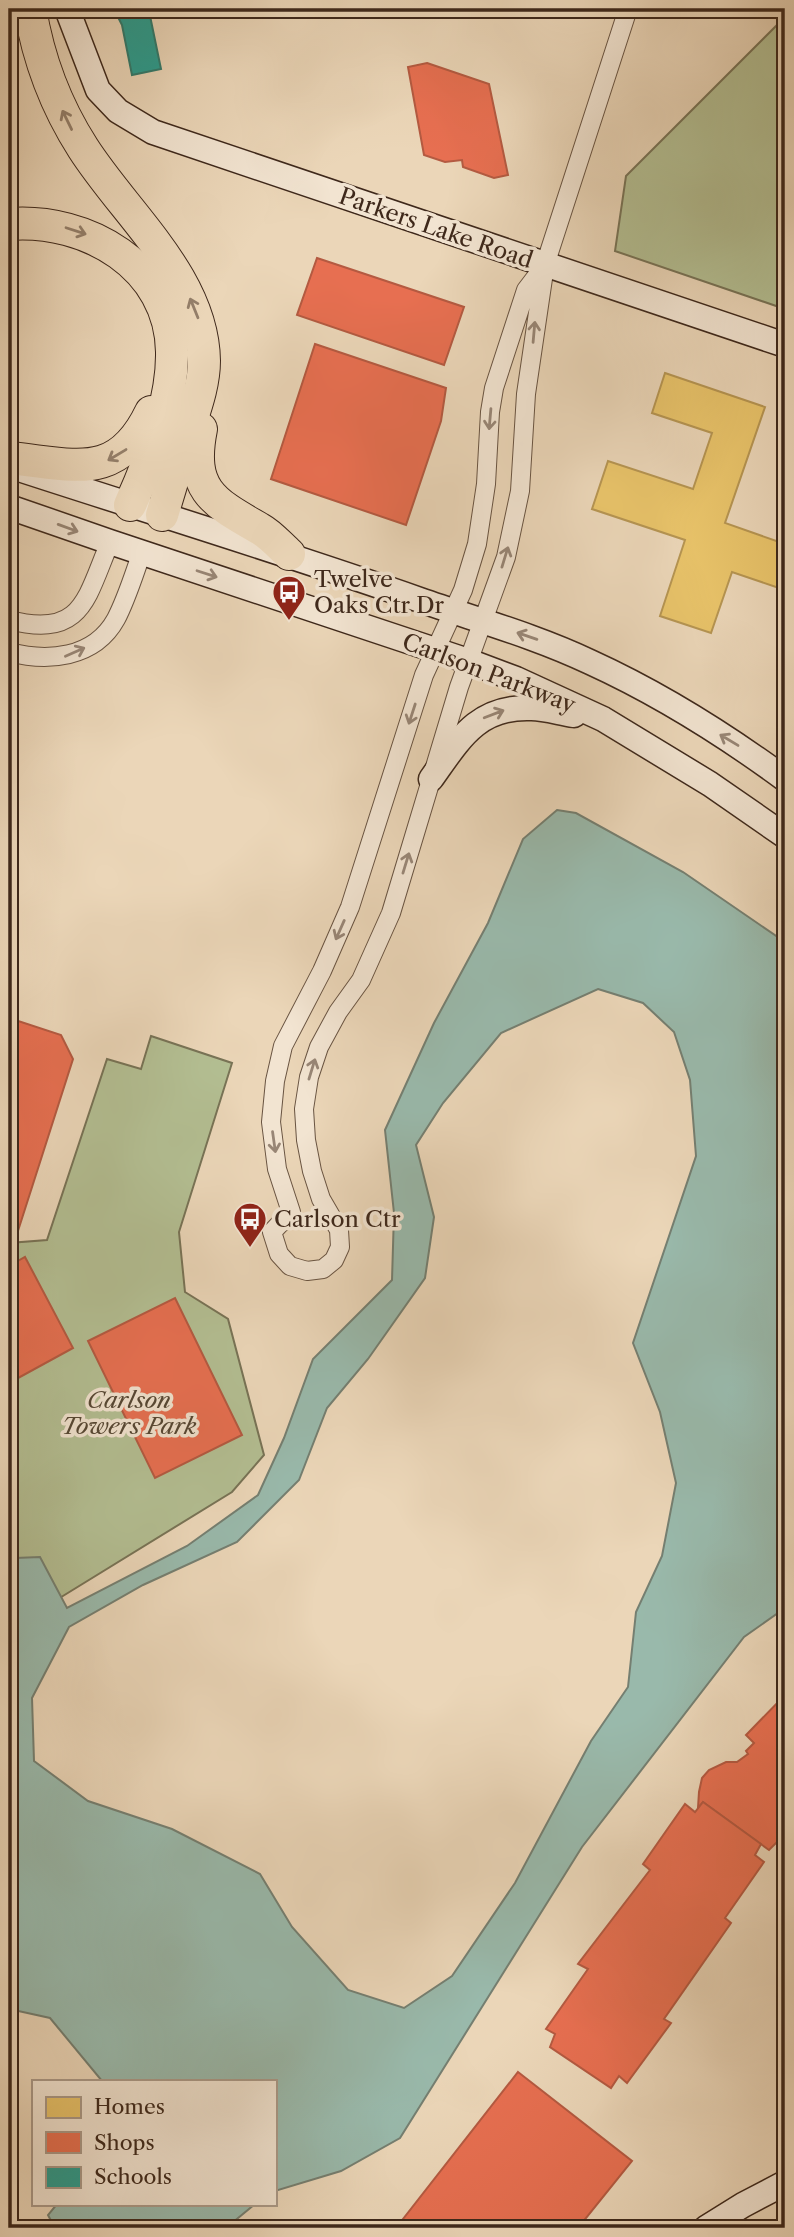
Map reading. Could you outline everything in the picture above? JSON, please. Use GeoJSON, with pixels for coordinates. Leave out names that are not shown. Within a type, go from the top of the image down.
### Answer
{"type":"FeatureCollection","features":[{"type":"Feature","properties":{"kind":"highway"},"geometry":{"type":"LineString","coordinates":[[30,9],[44,67],[72,129],[104,179],[177,275],[201,327],[204,364],[202,422],[197,446],[202,480],[216,502],[263,530],[289,554]]}},
{"type":"Feature","properties":{"kind":"highway"},"geometry":{"type":"LineString","coordinates":[[9,224],[36,222],[74,229],[110,245],[144,275],[164,307],[173,355],[167,400],[140,483],[130,505]]}},
{"type":"Feature","properties":{"kind":"highway"},"geometry":{"type":"LineString","coordinates":[[9,458],[72,465],[89,465],[113,459],[124,451],[142,429],[173,355]]}},
{"type":"Feature","properties":{"kind":"highway"},"geometry":{"type":"LineString","coordinates":[[162,515],[198,401],[203,375]]}},
{"type":"Feature","properties":{"kind":"main road","name":"Parkers Lake Road"},"geometry":{"type":"LineString","coordinates":[[67,9],[98,90],[118,111],[153,132],[785,345]]}},
{"type":"Feature","properties":{"kind":"main road","name":"Carlson Parkway"},"geometry":{"type":"LineString","coordinates":[[9,466],[289,554],[531,638],[590,662],[638,686],[750,753],[785,779]]}},
{"type":"Feature","properties":{"kind":"main road"},"geometry":{"type":"LineString","coordinates":[[110,542],[130,505]]}},
{"type":"Feature","properties":{"kind":"main road","name":"Carlson Parkway"},"geometry":{"type":"LineString","coordinates":[[9,506],[468,661],[529,685],[603,719],[710,783],[785,836]]}},
{"type":"Feature","properties":{"kind":"main road"},"geometry":{"type":"LineString","coordinates":[[142,552],[162,515]]}},
{"type":"Feature","properties":{"kind":"main road"},"geometry":{"type":"LineString","coordinates":[[431,779],[458,742],[475,724],[491,713],[533,708],[603,719]]}},
{"type":"Feature","properties":{"kind":"main road"},"geometry":{"type":"LineString","coordinates":[[706,2228],[743,2204],[785,2183]]}},
{"type":"Feature","properties":{"kind":"street"},"geometry":{"type":"LineString","coordinates":[[321,1199],[291,1212],[272,1231],[279,1254],[290,1266],[307,1271],[323,1269],[334,1260],[340,1247],[339,1230],[321,1199],[306,1140],[304,1109],[309,1077],[319,1047],[338,1012],[361,980],[391,913],[468,661],[506,557],[520,491],[526,394],[545,265],[628,9]]}},
{"type":"Feature","properties":{"kind":"street"},"geometry":{"type":"LineString","coordinates":[[291,1212],[277,1169],[271,1122],[275,1081],[283,1046],[322,971],[350,907],[424,675],[454,612],[477,544],[486,484],[490,412],[500,363],[526,290],[545,265]]}},
{"type":"Feature","properties":{"kind":"street"},"geometry":{"type":"LineString","coordinates":[[9,620],[30,626],[48,625],[75,614],[90,592],[110,542]]}},
{"type":"Feature","properties":{"kind":"street"},"geometry":{"type":"LineString","coordinates":[[9,652],[40,659],[60,658],[76,653],[101,636],[115,621],[142,552]]}},
{"type":"Feature","properties":{"kind":"green space"},"geometry":{"type":"Polygon","coordinates":[[[785,17],[785,309],[615,251],[626,176],[785,17]]]}},
{"type":"Feature","properties":{"kind":"green space","name":"Carlson Towers Park"},"geometry":{"type":"Polygon","coordinates":[[[151,1036],[232,1063],[179,1232],[185,1292],[228,1319],[264,1455],[232,1492],[58,1599],[9,1583],[9,1243],[47,1240],[107,1059],[141,1069],[151,1036]]]}},
{"type":"Feature","properties":{"kind":"shaded area"},"geometry":{"type":"Polygon","coordinates":[[[557,810],[576,813],[683,872],[785,942],[785,1608],[744,1637],[582,1847],[400,2138],[341,2171],[276,2191],[276,2080],[101,2080],[50,2018],[9,2009],[9,1555],[15,1558],[40,1557],[67,1608],[187,1546],[258,1495],[284,1438],[313,1359],[392,1280],[394,1213],[385,1130],[434,1023],[488,923],[523,839],[557,810]],[[598,989],[501,1033],[443,1103],[416,1145],[434,1217],[425,1278],[368,1359],[327,1408],[299,1480],[237,1542],[143,1585],[69,1627],[32,1698],[34,1761],[88,1801],[172,1829],[260,1874],[292,1927],[348,1990],[404,2008],[452,1976],[515,1883],[591,1741],[628,1687],[636,1612],[662,1556],[676,1483],[660,1412],[633,1343],[696,1156],[690,1080],[674,1032],[643,1003],[598,989]]]}},
{"type":"Feature","properties":{"kind":"shaded area"},"geometry":{"type":"Polygon","coordinates":[[[55,2206],[253,2206],[226,2228],[55,2228],[48,2215],[55,2206]]]}},
{"type":"Feature","properties":{"kind":"building: Homes"},"geometry":{"type":"Polygon","coordinates":[[[665,373],[765,407],[725,523],[785,544],[785,590],[732,572],[711,633],[660,616],[685,540],[592,509],[608,461],[693,489],[712,433],[652,413],[665,373]]]}},
{"type":"Feature","properties":{"kind":"building: Shops"},"geometry":{"type":"Polygon","coordinates":[[[427,63],[489,84],[508,175],[494,178],[463,167],[462,160],[445,162],[424,155],[408,67],[427,63]]]}},
{"type":"Feature","properties":{"kind":"building: Shops"},"geometry":{"type":"Polygon","coordinates":[[[317,258],[464,307],[444,365],[297,315],[317,258]]]}},
{"type":"Feature","properties":{"kind":"building: Shops"},"geometry":{"type":"Polygon","coordinates":[[[315,344],[446,388],[441,421],[406,525],[271,479],[315,344]]]}},
{"type":"Feature","properties":{"kind":"building: Shops"},"geometry":{"type":"Polygon","coordinates":[[[9,1018],[61,1035],[73,1059],[17,1234],[9,1231],[9,1018]]]}},
{"type":"Feature","properties":{"kind":"building: Shops"},"geometry":{"type":"Polygon","coordinates":[[[25,1257],[73,1348],[9,1383],[9,1266],[25,1257]]]}},
{"type":"Feature","properties":{"kind":"building: Shops"},"geometry":{"type":"Polygon","coordinates":[[[175,1298],[242,1435],[155,1478],[88,1341],[175,1298]]]}},
{"type":"Feature","properties":{"kind":"building: Shops"},"geometry":{"type":"Polygon","coordinates":[[[785,1695],[785,1834],[769,1850],[703,1802],[698,1808],[699,1792],[702,1778],[709,1770],[726,1762],[737,1762],[748,1754],[746,1751],[754,1743],[746,1735],[785,1695]]]}},
{"type":"Feature","properties":{"kind":"building: Shops"},"geometry":{"type":"Polygon","coordinates":[[[703,1802],[761,1844],[755,1855],[764,1862],[725,1918],[731,1923],[664,2019],[671,2023],[627,2083],[619,2076],[611,2088],[550,2047],[555,2034],[546,2029],[588,1969],[578,1964],[650,1870],[643,1864],[685,1804],[695,1812],[703,1802]]]}},
{"type":"Feature","properties":{"kind":"building: Shops"},"geometry":{"type":"Polygon","coordinates":[[[518,2072],[632,2161],[578,2228],[396,2228],[518,2072]]]}},
{"type":"Feature","properties":{"kind":"building: Schools"},"geometry":{"type":"Polygon","coordinates":[[[114,9],[149,11],[161,69],[132,75],[122,25],[114,9]]]}},
{"type":"Feature","properties":{"kind":"place","name":"Twelve Oaks Ctr Dr"},"geometry":{"type":"Point","coordinates":[289,622]}},
{"type":"Feature","properties":{"kind":"place","name":"Carlson Ctr"},"geometry":{"type":"Point","coordinates":[250,1249]}}]}
